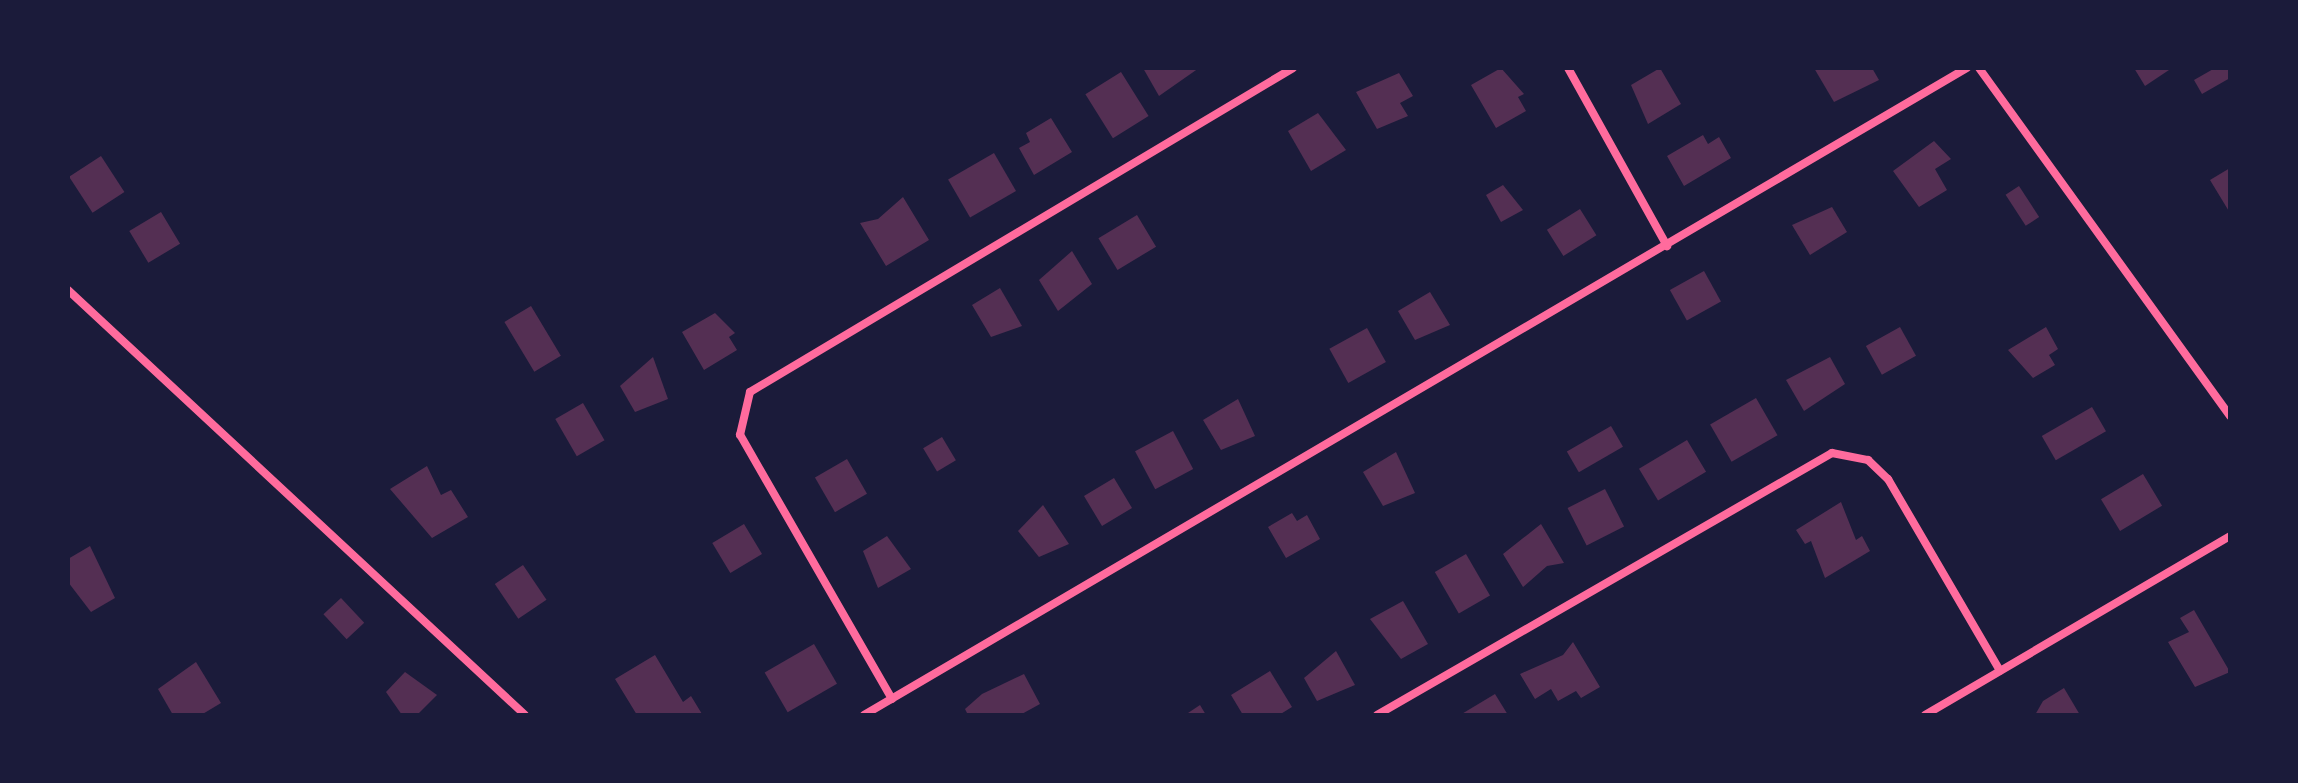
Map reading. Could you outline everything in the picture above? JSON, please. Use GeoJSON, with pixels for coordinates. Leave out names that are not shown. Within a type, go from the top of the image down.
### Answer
{"type":"FeatureCollection","features":[{"type":"Feature","properties":{"kind":"street"},"geometry":{"type":"LineString","coordinates":[[892,699],[740,435],[750,392],[1293,68]]}},
{"type":"Feature","properties":{"kind":"street"},"geometry":{"type":"LineString","coordinates":[[1568,68],[1667,246]]}},
{"type":"Feature","properties":{"kind":"street"},"geometry":{"type":"LineString","coordinates":[[864,715],[1967,68]]}},
{"type":"Feature","properties":{"kind":"street"},"geometry":{"type":"LineString","coordinates":[[1979,68],[2230,416]]}},
{"type":"Feature","properties":{"kind":"street"},"geometry":{"type":"LineString","coordinates":[[68,290],[525,715]]}},
{"type":"Feature","properties":{"kind":"street"},"geometry":{"type":"LineString","coordinates":[[1377,715],[1832,453],[1868,460],[1888,479],[2000,671]]}},
{"type":"Feature","properties":{"kind":"street"},"geometry":{"type":"LineString","coordinates":[[1925,715],[2230,536]]}},
{"type":"Feature","properties":{"kind":"building"},"geometry":{"type":"Polygon","coordinates":[[[1143,68],[1199,68],[1159,96],[1143,68]]]}},
{"type":"Feature","properties":{"kind":"building"},"geometry":{"type":"Polygon","coordinates":[[[1501,68],[1524,94],[1518,97],[1526,111],[1496,128],[1471,85],[1501,68]]]}},
{"type":"Feature","properties":{"kind":"building"},"geometry":{"type":"Polygon","coordinates":[[[1660,68],[1681,104],[1648,124],[1631,85],[1660,68]]]}},
{"type":"Feature","properties":{"kind":"building"},"geometry":{"type":"Polygon","coordinates":[[[1814,68],[1872,68],[1879,80],[1834,102],[1814,68]]]}},
{"type":"Feature","properties":{"kind":"building"},"geometry":{"type":"Polygon","coordinates":[[[2134,68],[2172,68],[2145,86],[2134,68]]]}},
{"type":"Feature","properties":{"kind":"building"},"geometry":{"type":"Polygon","coordinates":[[[2215,68],[2230,68],[2230,78],[2202,94],[2194,80],[2215,68]]]}},
{"type":"Feature","properties":{"kind":"building"},"geometry":{"type":"Polygon","coordinates":[[[1121,72],[1149,116],[1113,138],[1085,94],[1121,72]]]}},
{"type":"Feature","properties":{"kind":"building"},"geometry":{"type":"Polygon","coordinates":[[[1399,73],[1413,96],[1400,103],[1408,116],[1377,129],[1356,92],[1399,73]]]}},
{"type":"Feature","properties":{"kind":"building"},"geometry":{"type":"Polygon","coordinates":[[[1318,113],[1346,150],[1311,171],[1288,131],[1318,113]]]}},
{"type":"Feature","properties":{"kind":"building"},"geometry":{"type":"Polygon","coordinates":[[[1051,118],[1072,152],[1034,175],[1019,148],[1030,142],[1026,133],[1051,118]]]}},
{"type":"Feature","properties":{"kind":"building"},"geometry":{"type":"Polygon","coordinates":[[[1703,135],[1708,144],[1719,137],[1731,158],[1684,186],[1667,156],[1703,135]]]}},
{"type":"Feature","properties":{"kind":"building"},"geometry":{"type":"Polygon","coordinates":[[[1934,141],[1951,159],[1935,169],[1947,190],[1919,207],[1893,171],[1934,141]]]}},
{"type":"Feature","properties":{"kind":"building"},"geometry":{"type":"Polygon","coordinates":[[[994,153],[1016,191],[970,218],[948,180],[994,153]]]}},
{"type":"Feature","properties":{"kind":"building"},"geometry":{"type":"Polygon","coordinates":[[[101,156],[124,192],[93,213],[69,177],[101,156]]]}},
{"type":"Feature","properties":{"kind":"building"},"geometry":{"type":"Polygon","coordinates":[[[2230,168],[2230,213],[2210,180],[2230,168]]]}},
{"type":"Feature","properties":{"kind":"building"},"geometry":{"type":"Polygon","coordinates":[[[1503,185],[1523,210],[1501,222],[1486,195],[1503,185]]]}},
{"type":"Feature","properties":{"kind":"building"},"geometry":{"type":"Polygon","coordinates":[[[2019,186],[2039,217],[2026,226],[2006,195],[2019,186]]]}},
{"type":"Feature","properties":{"kind":"building"},"geometry":{"type":"Polygon","coordinates":[[[903,197],[929,240],[886,266],[860,223],[878,219],[903,197]]]}},
{"type":"Feature","properties":{"kind":"building"},"geometry":{"type":"Polygon","coordinates":[[[1832,207],[1847,232],[1810,255],[1792,225],[1832,207]]]}},
{"type":"Feature","properties":{"kind":"building"},"geometry":{"type":"Polygon","coordinates":[[[1580,209],[1596,235],[1563,256],[1547,230],[1580,209]]]}},
{"type":"Feature","properties":{"kind":"building"},"geometry":{"type":"Polygon","coordinates":[[[161,212],[180,244],[148,263],[129,231],[161,212]]]}},
{"type":"Feature","properties":{"kind":"building"},"geometry":{"type":"Polygon","coordinates":[[[1137,215],[1156,247],[1117,270],[1098,238],[1137,215]]]}},
{"type":"Feature","properties":{"kind":"building"},"geometry":{"type":"Polygon","coordinates":[[[1072,251],[1092,284],[1058,311],[1039,280],[1072,251]]]}},
{"type":"Feature","properties":{"kind":"building"},"geometry":{"type":"Polygon","coordinates":[[[1704,271],[1721,302],[1687,321],[1670,290],[1704,271]]]}},
{"type":"Feature","properties":{"kind":"building"},"geometry":{"type":"Polygon","coordinates":[[[1000,288],[1022,326],[991,337],[972,305],[1000,288]]]}},
{"type":"Feature","properties":{"kind":"building"},"geometry":{"type":"Polygon","coordinates":[[[1430,292],[1450,325],[1415,340],[1398,311],[1430,292]]]}},
{"type":"Feature","properties":{"kind":"building"},"geometry":{"type":"Polygon","coordinates":[[[531,306],[561,356],[534,372],[504,322],[531,306]]]}},
{"type":"Feature","properties":{"kind":"building"},"geometry":{"type":"Polygon","coordinates":[[[715,313],[735,333],[729,337],[737,350],[704,370],[682,332],[715,313]]]}},
{"type":"Feature","properties":{"kind":"building"},"geometry":{"type":"Polygon","coordinates":[[[1900,327],[1916,356],[1882,375],[1866,346],[1900,327]]]}},
{"type":"Feature","properties":{"kind":"building"},"geometry":{"type":"Polygon","coordinates":[[[2046,327],[2058,349],[2049,355],[2055,365],[2033,378],[2008,350],[2046,327]]]}},
{"type":"Feature","properties":{"kind":"building"},"geometry":{"type":"Polygon","coordinates":[[[1367,328],[1386,362],[1348,383],[1329,349],[1367,328]]]}},
{"type":"Feature","properties":{"kind":"building"},"geometry":{"type":"Polygon","coordinates":[[[653,357],[668,399],[635,412],[620,386],[653,357]]]}},
{"type":"Feature","properties":{"kind":"building"},"geometry":{"type":"Polygon","coordinates":[[[1830,357],[1845,384],[1804,411],[1786,380],[1830,357]]]}},
{"type":"Feature","properties":{"kind":"building"},"geometry":{"type":"Polygon","coordinates":[[[1756,398],[1778,435],[1732,462],[1710,424],[1756,398]]]}},
{"type":"Feature","properties":{"kind":"building"},"geometry":{"type":"Polygon","coordinates":[[[1238,399],[1255,436],[1221,450],[1203,420],[1238,399]]]}},
{"type":"Feature","properties":{"kind":"building"},"geometry":{"type":"Polygon","coordinates":[[[583,403],[604,440],[577,456],[555,419],[583,403]]]}},
{"type":"Feature","properties":{"kind":"building"},"geometry":{"type":"Polygon","coordinates":[[[2092,407],[2106,431],[2056,460],[2042,436],[2092,407]]]}},
{"type":"Feature","properties":{"kind":"building"},"geometry":{"type":"Polygon","coordinates":[[[1611,426],[1623,447],[1579,472],[1567,452],[1611,426]]]}},
{"type":"Feature","properties":{"kind":"building"},"geometry":{"type":"Polygon","coordinates":[[[1173,431],[1193,469],[1155,489],[1135,451],[1173,431]]]}},
{"type":"Feature","properties":{"kind":"building"},"geometry":{"type":"Polygon","coordinates":[[[942,437],[956,460],[937,471],[923,448],[942,437]]]}},
{"type":"Feature","properties":{"kind":"building"},"geometry":{"type":"Polygon","coordinates":[[[1687,440],[1706,472],[1658,501],[1639,469],[1687,440]]]}},
{"type":"Feature","properties":{"kind":"building"},"geometry":{"type":"Polygon","coordinates":[[[1396,452],[1415,493],[1383,506],[1363,472],[1396,452]]]}},
{"type":"Feature","properties":{"kind":"building"},"geometry":{"type":"Polygon","coordinates":[[[847,459],[867,494],[835,512],[815,477],[847,459]]]}},
{"type":"Feature","properties":{"kind":"building"},"geometry":{"type":"Polygon","coordinates":[[[427,466],[441,495],[451,490],[468,517],[432,538],[390,489],[427,466]]]}},
{"type":"Feature","properties":{"kind":"building"},"geometry":{"type":"Polygon","coordinates":[[[2143,474],[2162,506],[2120,531],[2101,499],[2143,474]]]}},
{"type":"Feature","properties":{"kind":"building"},"geometry":{"type":"Polygon","coordinates":[[[1114,478],[1132,508],[1102,526],[1084,496],[1114,478]]]}},
{"type":"Feature","properties":{"kind":"building"},"geometry":{"type":"Polygon","coordinates":[[[1605,489],[1624,526],[1587,545],[1568,508],[1605,489]]]}},
{"type":"Feature","properties":{"kind":"building"},"geometry":{"type":"Polygon","coordinates":[[[1841,502],[1856,540],[1862,536],[1870,551],[1825,578],[1811,541],[1805,544],[1796,530],[1841,502]]]}},
{"type":"Feature","properties":{"kind":"building"},"geometry":{"type":"Polygon","coordinates":[[[1043,505],[1069,544],[1039,557],[1018,531],[1043,505]]]}},
{"type":"Feature","properties":{"kind":"building"},"geometry":{"type":"Polygon","coordinates":[[[1292,513],[1297,521],[1307,515],[1320,539],[1286,558],[1268,527],[1292,513]]]}},
{"type":"Feature","properties":{"kind":"building"},"geometry":{"type":"Polygon","coordinates":[[[744,524],[762,554],[730,573],[712,543],[744,524]]]}},
{"type":"Feature","properties":{"kind":"building"},"geometry":{"type":"Polygon","coordinates":[[[1541,524],[1564,563],[1547,566],[1523,587],[1503,554],[1541,524]]]}},
{"type":"Feature","properties":{"kind":"building"},"geometry":{"type":"Polygon","coordinates":[[[887,536],[911,569],[878,588],[863,551],[887,536]]]}},
{"type":"Feature","properties":{"kind":"building"},"geometry":{"type":"Polygon","coordinates":[[[90,546],[115,598],[91,612],[68,582],[68,559],[90,546]]]}},
{"type":"Feature","properties":{"kind":"building"},"geometry":{"type":"Polygon","coordinates":[[[1466,554],[1490,596],[1459,614],[1435,572],[1466,554]]]}},
{"type":"Feature","properties":{"kind":"building"},"geometry":{"type":"Polygon","coordinates":[[[523,565],[546,600],[518,619],[495,584],[523,565]]]}},
{"type":"Feature","properties":{"kind":"building"},"geometry":{"type":"Polygon","coordinates":[[[341,598],[364,623],[347,639],[323,614],[341,598]]]}},
{"type":"Feature","properties":{"kind":"building"},"geometry":{"type":"Polygon","coordinates":[[[1403,601],[1428,644],[1401,659],[1370,619],[1403,601]]]}},
{"type":"Feature","properties":{"kind":"building"},"geometry":{"type":"Polygon","coordinates":[[[2194,610],[2230,672],[2195,687],[2168,642],[2189,632],[2180,618],[2194,610]]]}},
{"type":"Feature","properties":{"kind":"building"},"geometry":{"type":"Polygon","coordinates":[[[1573,642],[1600,687],[1581,698],[1576,691],[1558,701],[1551,689],[1535,699],[1520,674],[1563,655],[1573,642]]]}},
{"type":"Feature","properties":{"kind":"building"},"geometry":{"type":"Polygon","coordinates":[[[814,644],[837,684],[788,712],[765,672],[814,644]]]}},
{"type":"Feature","properties":{"kind":"building"},"geometry":{"type":"Polygon","coordinates":[[[1336,651],[1355,685],[1317,701],[1304,678],[1336,651]]]}},
{"type":"Feature","properties":{"kind":"building"},"geometry":{"type":"Polygon","coordinates":[[[655,655],[683,702],[691,696],[702,714],[637,715],[615,679],[655,655]]]}},
{"type":"Feature","properties":{"kind":"building"},"geometry":{"type":"Polygon","coordinates":[[[196,662],[221,703],[201,715],[173,715],[158,689],[196,662]]]}},
{"type":"Feature","properties":{"kind":"building"},"geometry":{"type":"Polygon","coordinates":[[[1270,671],[1292,707],[1279,715],[1243,715],[1231,695],[1270,671]]]}},
{"type":"Feature","properties":{"kind":"building"},"geometry":{"type":"Polygon","coordinates":[[[405,672],[437,695],[417,715],[402,715],[386,692],[405,672]]]}},
{"type":"Feature","properties":{"kind":"building"},"geometry":{"type":"Polygon","coordinates":[[[1024,674],[1040,704],[1020,715],[968,715],[965,709],[982,694],[1024,674]]]}},
{"type":"Feature","properties":{"kind":"building"},"geometry":{"type":"Polygon","coordinates":[[[2064,688],[2080,715],[2035,715],[2043,701],[2064,688]]]}},
{"type":"Feature","properties":{"kind":"building"},"geometry":{"type":"Polygon","coordinates":[[[1495,694],[1508,715],[1460,715],[1495,694]]]}},
{"type":"Feature","properties":{"kind":"building"},"geometry":{"type":"Polygon","coordinates":[[[1200,705],[1206,715],[1185,715],[1200,705]]]}}]}
